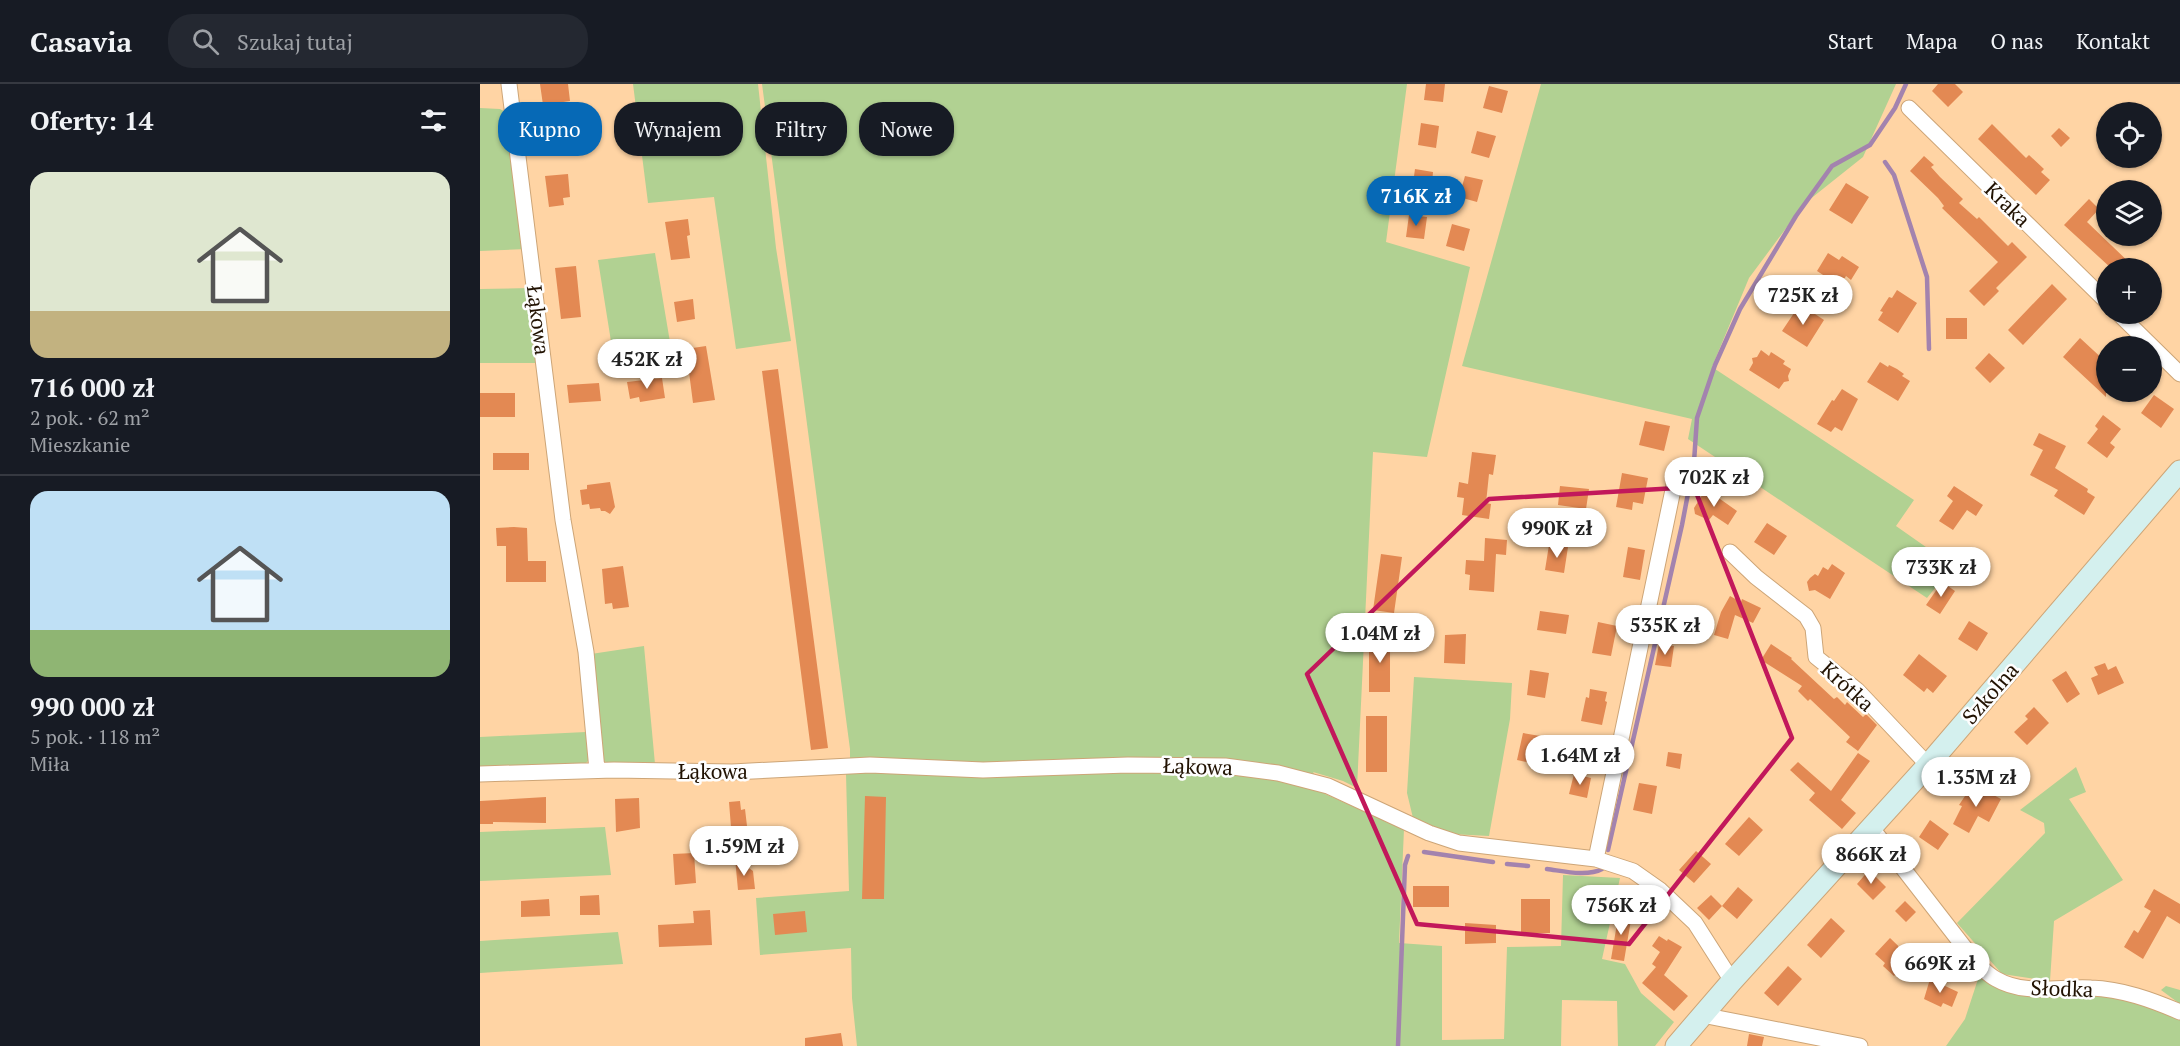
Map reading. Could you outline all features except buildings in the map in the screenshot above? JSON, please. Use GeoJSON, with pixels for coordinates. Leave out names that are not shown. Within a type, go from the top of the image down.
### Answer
{"type":"FeatureCollection","features":[{"type":"Feature","properties":{"kind":"street","name":"Łąkowa"},"geometry":{"type":"LineString","coordinates":[[510,84],[563,520],[586,652],[597,770]]}},
{"type":"Feature","properties":{"kind":"street","name":"Kraka"},"geometry":{"type":"LineString","coordinates":[[1909,108],[2096,291]]}},
{"type":"Feature","properties":{"kind":"street"},"geometry":{"type":"LineString","coordinates":[[2129,324],[2180,374]]}},
{"type":"Feature","properties":{"kind":"street","name":"Szkolna"},"geometry":{"type":"LineString","coordinates":[[1676,1046],[1928,765],[2180,471]]}},
{"type":"Feature","properties":{"kind":"street"},"geometry":{"type":"LineString","coordinates":[[1596,859],[1674,485]]}},
{"type":"Feature","properties":{"kind":"street","name":"Krótka"},"geometry":{"type":"LineString","coordinates":[[1731,552],[1756,577],[1806,616],[1813,628],[1816,657],[1857,690],[1928,765]]}},
{"type":"Feature","properties":{"kind":"street","name":"Łąkowa"},"geometry":{"type":"LineString","coordinates":[[480,774],[597,770],[725,772],[854,765],[983,770],[1128,765],[1225,765],[1278,773],[1328,786],[1429,833],[1459,843],[1596,859],[1633,871],[1660,890],[1695,923],[1732,981]]}},
{"type":"Feature","properties":{"kind":"street","name":"Słodka"},"geometry":{"type":"LineString","coordinates":[[1871,827],[1978,965],[1996,980],[2016,987],[2092,988],[2123,993],[2180,1012]]}},
{"type":"Feature","properties":{"kind":"street"},"geometry":{"type":"LineString","coordinates":[[1702,1015],[1860,1046]]}},
{"type":"Feature","properties":{"kind":"highlighted area"},"geometry":{"type":"Polygon","coordinates":[[[1694,487],[1792,738],[1629,944],[1417,924],[1307,674],[1489,499],[1694,487]]]}},
{"type":"Feature","properties":{"kind":"green space"},"geometry":{"type":"Polygon","coordinates":[[[633,84],[758,84],[760,102],[755,102],[755,156],[766,156],[776,248],[791,341],[736,349],[714,197],[648,203],[642,156],[743,156],[743,102],[635,102],[633,84]]]}},
{"type":"Feature","properties":{"kind":"green space"},"geometry":{"type":"Polygon","coordinates":[[[762,84],[1407,84],[1386,242],[1470,267],[1427,457],[1373,452],[1357,788],[1313,772],[1325,794],[1404,829],[1399,943],[1442,946],[1442,1040],[1504,1039],[1507,947],[1561,946],[1563,875],[1620,878],[1602,959],[1625,964],[1641,993],[1674,1022],[1655,1046],[1618,1046],[1617,1001],[1562,1000],[1561,1046],[857,1046],[852,998],[851,948],[760,955],[756,898],[849,891],[846,774],[850,774],[850,749],[772,156],[847,156],[847,102],[764,102],[762,84]]]}},
{"type":"Feature","properties":{"kind":"green space"},"geometry":{"type":"Polygon","coordinates":[[[1541,84],[1896,84],[1863,157],[1804,204],[1749,278],[1712,367],[1914,500],[1896,526],[1953,566],[1927,598],[1688,439],[1692,419],[1462,366],[1541,84]]]}},
{"type":"Feature","properties":{"kind":"green space"},"geometry":{"type":"Polygon","coordinates":[[[480,108],[498,109],[498,156],[515,156],[527,249],[480,251],[480,108]]]}},
{"type":"Feature","properties":{"kind":"green space"},"geometry":{"type":"Polygon","coordinates":[[[655,253],[671,348],[613,354],[598,260],[655,253]]]}},
{"type":"Feature","properties":{"kind":"green space"},"geometry":{"type":"Polygon","coordinates":[[[530,288],[540,363],[480,363],[480,289],[530,288]]]}},
{"type":"Feature","properties":{"kind":"green space"},"geometry":{"type":"Polygon","coordinates":[[[644,646],[655,764],[611,766],[603,760],[591,654],[644,646]]]}},
{"type":"Feature","properties":{"kind":"green space"},"geometry":{"type":"Polygon","coordinates":[[[1414,677],[1512,683],[1510,719],[1489,836],[1451,834],[1413,818],[1407,793],[1414,677]]]}},
{"type":"Feature","properties":{"kind":"green space"},"geometry":{"type":"Polygon","coordinates":[[[586,732],[590,759],[583,766],[480,769],[480,737],[586,732]]]}},
{"type":"Feature","properties":{"kind":"green space"},"geometry":{"type":"Polygon","coordinates":[[[2076,767],[2086,792],[2069,799],[2123,880],[2054,921],[2050,981],[2002,974],[1957,923],[2045,833],[2044,823],[2020,810],[2076,767]]]}},
{"type":"Feature","properties":{"kind":"green space"},"geometry":{"type":"Polygon","coordinates":[[[605,827],[611,875],[480,881],[480,832],[605,827]]]}},
{"type":"Feature","properties":{"kind":"green space"},"geometry":{"type":"Polygon","coordinates":[[[618,932],[623,964],[480,973],[480,941],[618,932]]]}},
{"type":"Feature","properties":{"kind":"green space"},"geometry":{"type":"Polygon","coordinates":[[[1979,976],[1983,980],[2029,996],[2113,994],[2180,1017],[2180,1046],[1946,1046],[1965,1019],[1979,976]]]}},
{"type":"Feature","properties":{"kind":"green space"},"geometry":{"type":"Polygon","coordinates":[[[2166,986],[2180,990],[2180,1004],[2161,990],[2166,986]]]}},
{"type":"Feature","properties":{"kind":"waterway"},"geometry":{"type":"LineString","coordinates":[[1608,850],[1682,525],[1694,462],[1697,418],[1715,365],[1740,309],[1796,216],[1832,166],[1870,145],[1895,108],[1906,84]]}},
{"type":"Feature","properties":{"kind":"waterway"},"geometry":{"type":"LineString","coordinates":[[1885,162],[1894,175],[1927,277],[1929,349]]}},
{"type":"Feature","properties":{"kind":"waterway"},"geometry":{"type":"LineString","coordinates":[[1424,852],[1493,862]]}},
{"type":"Feature","properties":{"kind":"waterway"},"geometry":{"type":"LineString","coordinates":[[1398,1046],[1405,865],[1408,856]]}},
{"type":"Feature","properties":{"kind":"waterway"},"geometry":{"type":"LineString","coordinates":[[1507,864],[1528,866]]}},
{"type":"Feature","properties":{"kind":"waterway"},"geometry":{"type":"LineString","coordinates":[[1547,869],[1582,873],[1602,869]]}}]}
